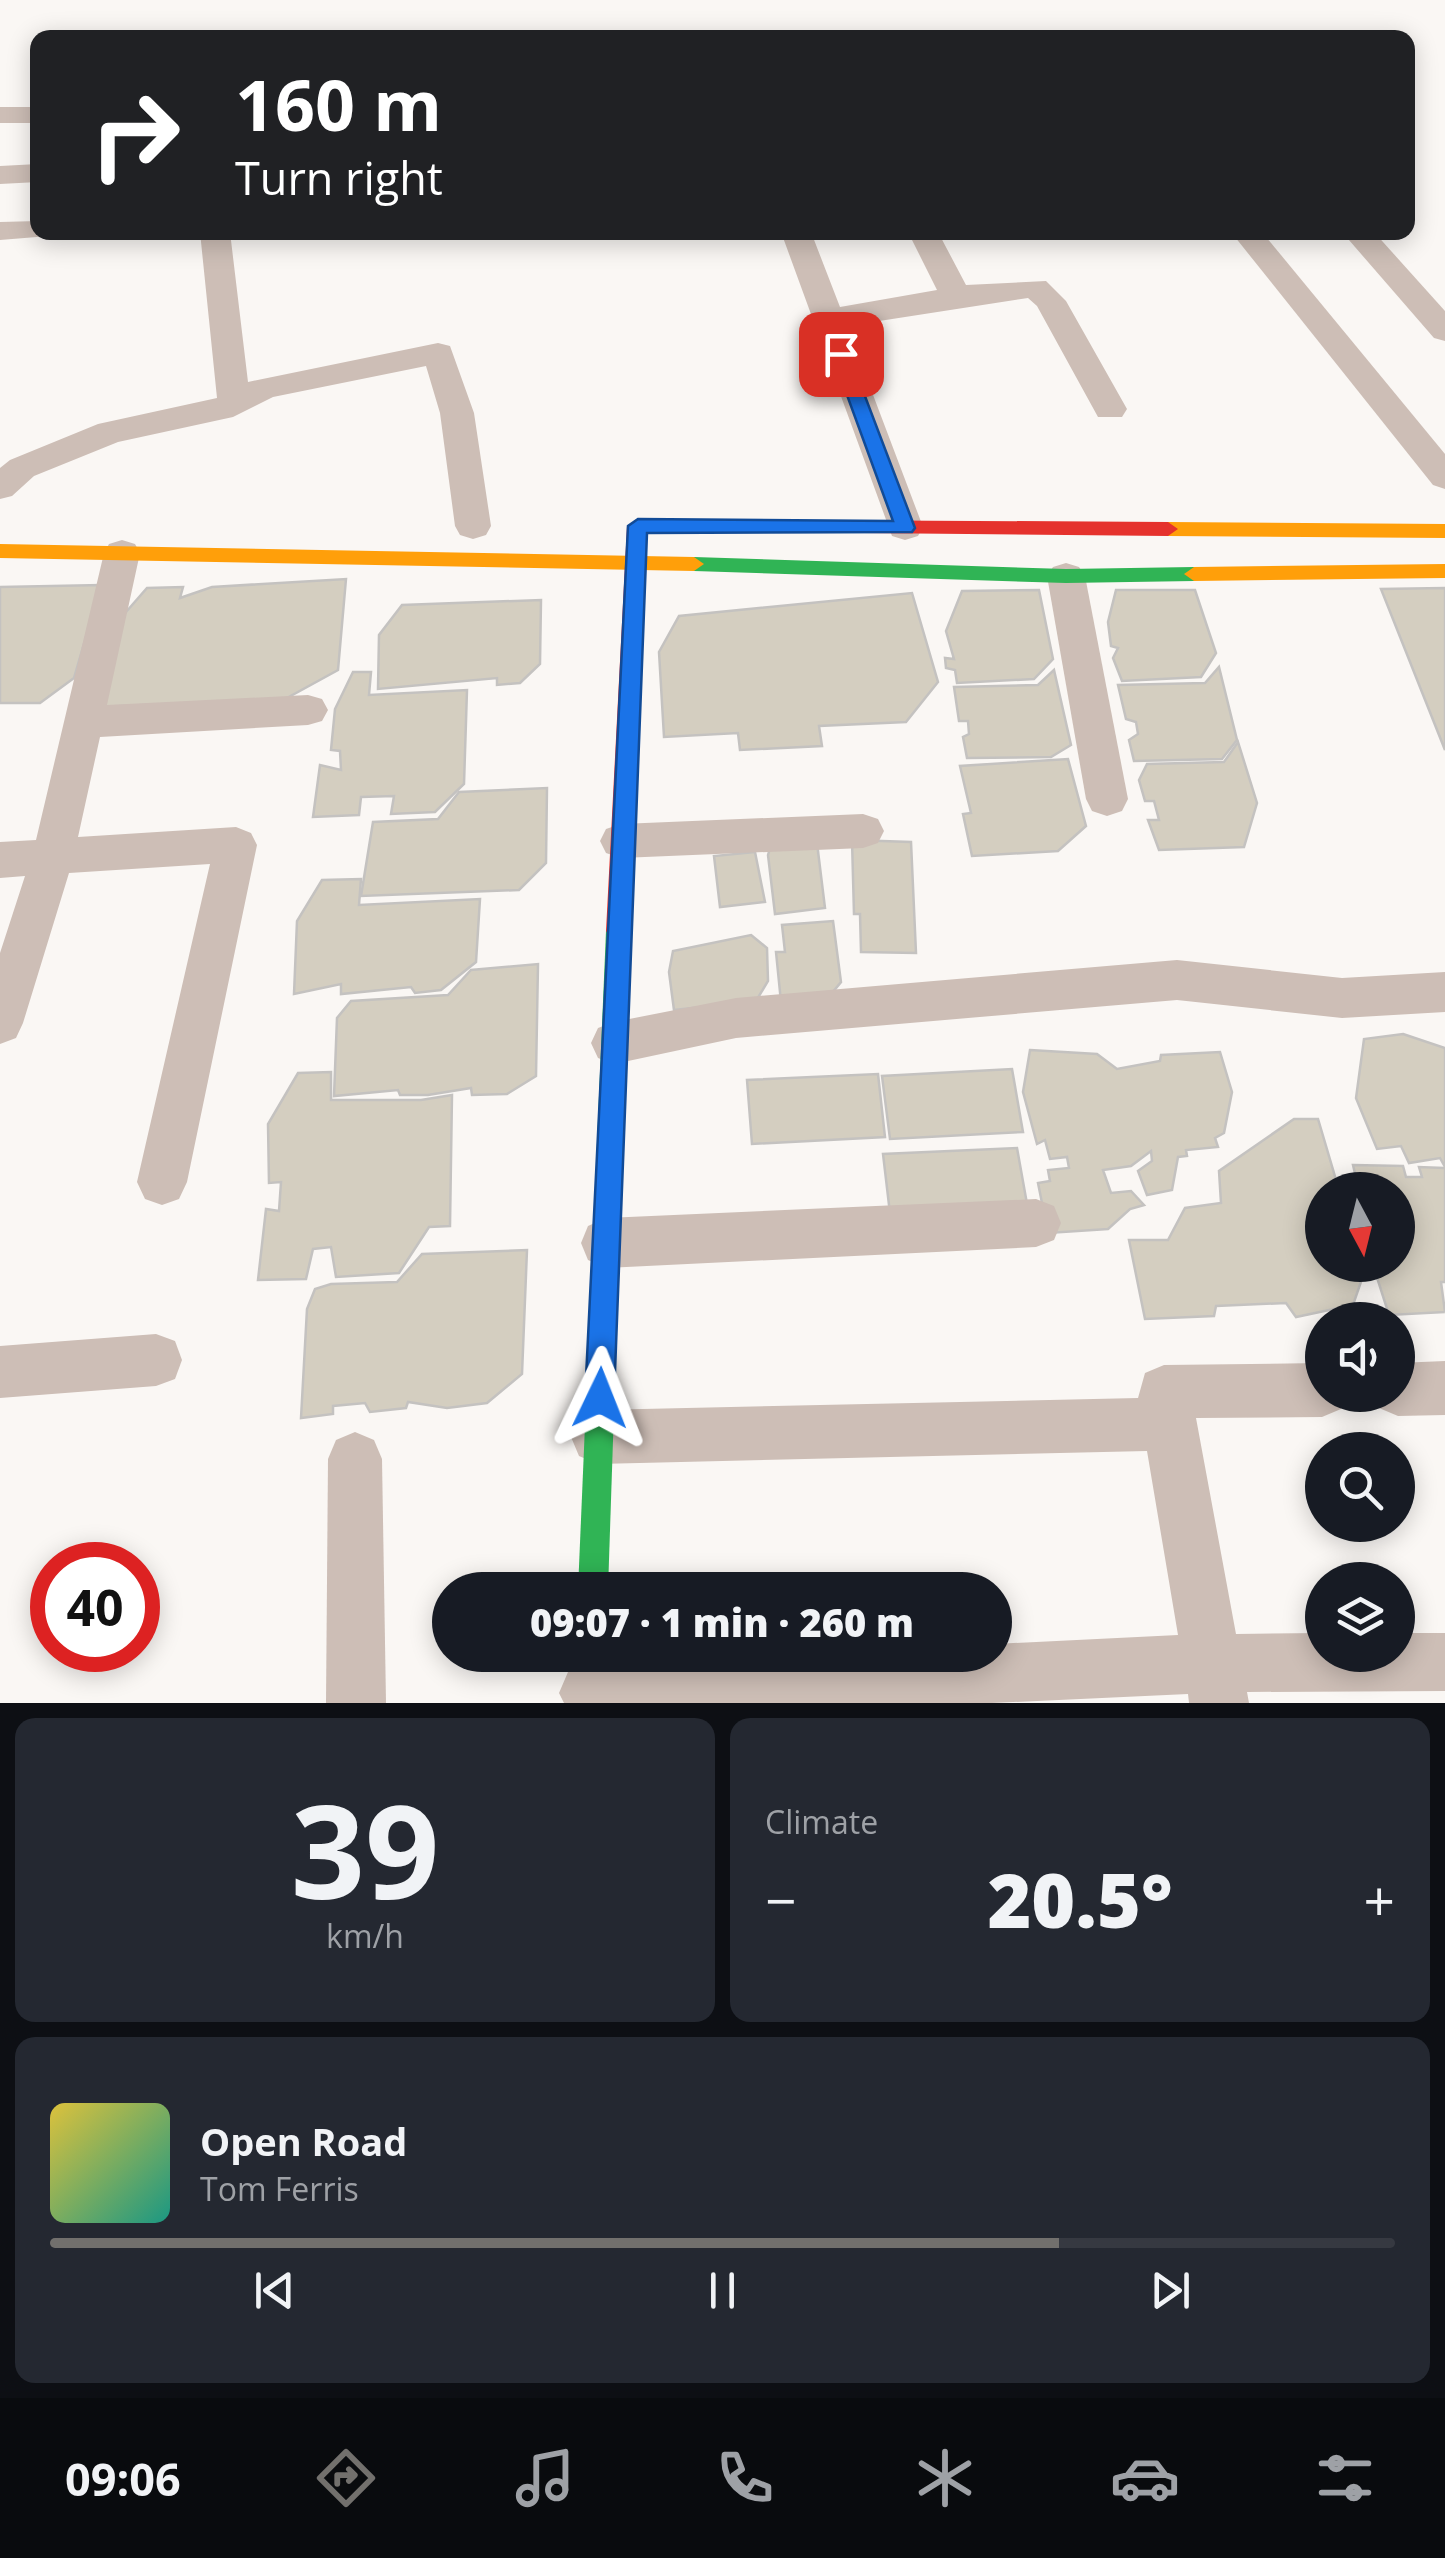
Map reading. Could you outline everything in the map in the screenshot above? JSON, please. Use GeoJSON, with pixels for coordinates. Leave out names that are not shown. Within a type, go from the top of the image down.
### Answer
{"type":"FeatureCollection","features":[{"type":"Feature","properties":{"kind":"street"},"geometry":{"type":"LineString","coordinates":[[0,116],[30,114]]}},
{"type":"Feature","properties":{"kind":"street"},"geometry":{"type":"LineString","coordinates":[[0,174],[30,173]]}},
{"type":"Feature","properties":{"kind":"street"},"geometry":{"type":"LineString","coordinates":[[0,231],[30,230]]}},
{"type":"Feature","properties":{"kind":"street"},"geometry":{"type":"LineString","coordinates":[[216,240],[234,403]]}},
{"type":"Feature","properties":{"kind":"street"},"geometry":{"type":"LineString","coordinates":[[799,240],[905,528]]}},
{"type":"Feature","properties":{"kind":"street"},"geometry":{"type":"LineString","coordinates":[[927,240],[956,296]]}},
{"type":"Feature","properties":{"kind":"street"},"geometry":{"type":"LineString","coordinates":[[1253,240],[1445,476]]}},
{"type":"Feature","properties":{"kind":"street"},"geometry":{"type":"LineString","coordinates":[[1364,240],[1445,331]]}},
{"type":"Feature","properties":{"kind":"street"},"geometry":{"type":"LineString","coordinates":[[828,319],[1024,287],[1043,292],[1110,409]]}},
{"type":"Feature","properties":{"kind":"street"},"geometry":{"type":"LineString","coordinates":[[0,487],[22,468],[110,432],[234,403],[264,388],[438,354],[457,413],[472,526]]}},
{"type":"Feature","properties":{"kind":"street"},"geometry":{"type":"LineString","coordinates":[[593,1572],[632,562],[628,526],[1445,532]]}},
{"type":"Feature","properties":{"kind":"street"},"geometry":{"type":"LineString","coordinates":[[0,551],[632,562],[1066,576],[1445,571]]}},
{"type":"Feature","properties":{"kind":"street"},"geometry":{"type":"LineString","coordinates":[[0,1024],[53,856],[122,554]]}},
{"type":"Feature","properties":{"kind":"street"},"geometry":{"type":"LineString","coordinates":[[1066,576],[1108,799]]}},
{"type":"Feature","properties":{"kind":"street"},"geometry":{"type":"LineString","coordinates":[[81,722],[308,710]]}},
{"type":"Feature","properties":{"kind":"street"},"geometry":{"type":"LineString","coordinates":[[622,841],[862,831]]}},
{"type":"Feature","properties":{"kind":"street"},"geometry":{"type":"LineString","coordinates":[[0,860],[236,845],[162,1182]]}},
{"type":"Feature","properties":{"kind":"street"},"geometry":{"type":"LineString","coordinates":[[614,1043],[736,1018],[1177,980],[1342,998],[1445,992]]}},
{"type":"Feature","properties":{"kind":"street"},"geometry":{"type":"LineString","coordinates":[[606,1242],[1036,1224]]}},
{"type":"Feature","properties":{"kind":"street"},"geometry":{"type":"LineString","coordinates":[[0,1372],[156,1360]]}},
{"type":"Feature","properties":{"kind":"street"},"geometry":{"type":"LineString","coordinates":[[1415,1389],[1445,1388]]}},
{"type":"Feature","properties":{"kind":"street"},"geometry":{"type":"LineString","coordinates":[[1216,1683],[1164,1392],[1305,1390]]}},
{"type":"Feature","properties":{"kind":"street"},"geometry":{"type":"LineString","coordinates":[[598,1438],[1170,1424]]}},
{"type":"Feature","properties":{"kind":"street"},"geometry":{"type":"LineString","coordinates":[[355,1459],[356,1703]]}},
{"type":"Feature","properties":{"kind":"street"},"geometry":{"type":"LineString","coordinates":[[589,1684],[1216,1683],[1445,1662]]}},
{"type":"Feature","properties":{"kind":"building"},"geometry":{"type":"Polygon","coordinates":[[[346,579],[338,670],[285,699],[97,707],[119,620],[147,588],[183,587],[180,598],[212,587],[346,579]]]}},
{"type":"Feature","properties":{"kind":"building"},"geometry":{"type":"Polygon","coordinates":[[[101,585],[74,678],[40,703],[0,703],[0,587],[101,585]]]}},
{"type":"Feature","properties":{"kind":"building"},"geometry":{"type":"Polygon","coordinates":[[[1445,588],[1445,750],[1381,589],[1445,588]]]}},
{"type":"Feature","properties":{"kind":"building"},"geometry":{"type":"Polygon","coordinates":[[[1039,590],[1053,659],[1034,679],[957,683],[955,670],[946,668],[945,658],[954,659],[946,631],[962,591],[1039,590]]]}},
{"type":"Feature","properties":{"kind":"building"},"geometry":{"type":"Polygon","coordinates":[[[1116,590],[1195,590],[1216,653],[1201,677],[1122,681],[1113,658],[1118,648],[1111,646],[1108,622],[1116,590]]]}},
{"type":"Feature","properties":{"kind":"building"},"geometry":{"type":"Polygon","coordinates":[[[912,593],[938,682],[906,722],[819,726],[822,746],[740,750],[738,733],[664,737],[659,652],[679,616],[912,593]]]}},
{"type":"Feature","properties":{"kind":"building"},"geometry":{"type":"Polygon","coordinates":[[[541,600],[540,664],[520,683],[497,685],[497,678],[378,689],[379,635],[402,605],[541,600]]]}},
{"type":"Feature","properties":{"kind":"building"},"geometry":{"type":"Polygon","coordinates":[[[1219,667],[1237,740],[1222,759],[1134,761],[1129,740],[1138,734],[1136,722],[1126,719],[1118,685],[1205,683],[1219,667]]]}},
{"type":"Feature","properties":{"kind":"building"},"geometry":{"type":"Polygon","coordinates":[[[1054,670],[1071,745],[1051,757],[967,758],[963,737],[969,734],[968,721],[959,721],[954,687],[1038,685],[1054,670]]]}},
{"type":"Feature","properties":{"kind":"building"},"geometry":{"type":"Polygon","coordinates":[[[353,672],[371,672],[369,695],[467,690],[464,784],[435,812],[391,814],[394,796],[361,797],[359,815],[313,817],[320,765],[341,770],[340,751],[331,750],[335,709],[353,672]]]}},
{"type":"Feature","properties":{"kind":"building"},"geometry":{"type":"Polygon","coordinates":[[[1238,742],[1257,803],[1244,847],[1159,850],[1148,820],[1159,820],[1154,801],[1145,801],[1139,780],[1147,764],[1224,762],[1238,742]]]}},
{"type":"Feature","properties":{"kind":"building"},"geometry":{"type":"Polygon","coordinates":[[[1068,759],[1086,826],[1058,851],[972,856],[963,814],[971,813],[960,766],[1068,759]]]}},
{"type":"Feature","properties":{"kind":"building"},"geometry":{"type":"Polygon","coordinates":[[[547,788],[546,863],[519,890],[361,896],[373,822],[438,819],[459,792],[547,788]]]}},
{"type":"Feature","properties":{"kind":"building"},"geometry":{"type":"Polygon","coordinates":[[[852,840],[911,842],[916,953],[861,952],[860,914],[854,914],[852,840]]]}},
{"type":"Feature","properties":{"kind":"building"},"geometry":{"type":"Polygon","coordinates":[[[817,843],[825,908],[775,914],[768,855],[771,845],[817,843]]]}},
{"type":"Feature","properties":{"kind":"building"},"geometry":{"type":"Polygon","coordinates":[[[755,852],[765,902],[720,907],[714,856],[755,852]]]}},
{"type":"Feature","properties":{"kind":"building"},"geometry":{"type":"Polygon","coordinates":[[[361,879],[359,905],[480,899],[476,962],[441,990],[415,993],[411,987],[341,994],[341,984],[294,994],[297,921],[322,880],[361,879]]]}},
{"type":"Feature","properties":{"kind":"building"},"geometry":{"type":"Polygon","coordinates":[[[833,921],[841,982],[827,999],[781,1002],[776,952],[785,952],[782,925],[833,921]]]}},
{"type":"Feature","properties":{"kind":"building"},"geometry":{"type":"Polygon","coordinates":[[[751,935],[767,948],[768,981],[756,1001],[674,1010],[669,972],[673,951],[751,935]]]}},
{"type":"Feature","properties":{"kind":"building"},"geometry":{"type":"Polygon","coordinates":[[[538,964],[536,1076],[507,1094],[472,1095],[471,1088],[428,1095],[400,1095],[398,1090],[334,1096],[337,1018],[351,1001],[448,995],[471,970],[538,964]]]}},
{"type":"Feature","properties":{"kind":"building"},"geometry":{"type":"Polygon","coordinates":[[[1403,1034],[1445,1048],[1445,1167],[1440,1158],[1409,1163],[1401,1146],[1377,1149],[1356,1098],[1364,1039],[1403,1034]]]}},
{"type":"Feature","properties":{"kind":"building"},"geometry":{"type":"Polygon","coordinates":[[[1030,1050],[1097,1054],[1117,1069],[1160,1061],[1161,1055],[1220,1052],[1232,1092],[1224,1133],[1215,1138],[1218,1147],[1186,1150],[1187,1156],[1178,1157],[1172,1190],[1147,1195],[1138,1171],[1152,1161],[1151,1151],[1131,1166],[1103,1170],[1111,1193],[1131,1191],[1144,1205],[1130,1209],[1108,1229],[1048,1233],[1038,1183],[1050,1181],[1048,1170],[1069,1168],[1067,1157],[1050,1159],[1045,1140],[1037,1144],[1023,1092],[1030,1050]]]}},
{"type":"Feature","properties":{"kind":"building"},"geometry":{"type":"Polygon","coordinates":[[[1012,1069],[1023,1132],[890,1139],[882,1076],[1012,1069]]]}},
{"type":"Feature","properties":{"kind":"building"},"geometry":{"type":"Polygon","coordinates":[[[331,1072],[331,1100],[421,1100],[452,1095],[450,1226],[429,1227],[399,1273],[336,1277],[331,1247],[313,1249],[306,1279],[258,1280],[266,1209],[279,1211],[281,1182],[269,1183],[268,1124],[298,1073],[331,1072]]]}},
{"type":"Feature","properties":{"kind":"building"},"geometry":{"type":"Polygon","coordinates":[[[878,1074],[885,1137],[752,1144],[747,1080],[878,1074]]]}},
{"type":"Feature","properties":{"kind":"building"},"geometry":{"type":"Polygon","coordinates":[[[1294,1119],[1318,1119],[1334,1172],[1305,1172],[1305,1282],[1361,1282],[1354,1302],[1305,1302],[1305,1315],[1296,1317],[1286,1303],[1216,1306],[1214,1316],[1145,1319],[1129,1240],[1168,1240],[1185,1208],[1221,1203],[1219,1171],[1294,1119]]]}},
{"type":"Feature","properties":{"kind":"building"},"geometry":{"type":"Polygon","coordinates":[[[1017,1148],[1029,1215],[891,1222],[883,1154],[1017,1148]]]}},
{"type":"Feature","properties":{"kind":"building"},"geometry":{"type":"Polygon","coordinates":[[[1353,1165],[1403,1166],[1405,1172],[1355,1172],[1353,1165]]]}},
{"type":"Feature","properties":{"kind":"building"},"geometry":{"type":"Polygon","coordinates":[[[1419,1167],[1445,1168],[1445,1282],[1441,1282],[1445,1312],[1415,1314],[1415,1302],[1385,1302],[1378,1282],[1415,1282],[1415,1177],[1422,1177],[1419,1167]]]}},
{"type":"Feature","properties":{"kind":"building"},"geometry":{"type":"Polygon","coordinates":[[[527,1250],[522,1374],[487,1403],[447,1408],[408,1402],[406,1408],[370,1412],[365,1403],[333,1406],[333,1414],[301,1418],[307,1309],[315,1289],[331,1284],[397,1282],[422,1254],[527,1250]]]}},
{"type":"Feature","properties":{"kind":"traffic: fast"},"geometry":{"type":"LineString","coordinates":[[694,564],[1066,576],[1194,574]]}},
{"type":"Feature","properties":{"kind":"traffic: fast"},"geometry":{"type":"LineString","coordinates":[[594,1572],[618,931]]}},
{"type":"Feature","properties":{"kind":"traffic: slow"},"geometry":{"type":"LineString","coordinates":[[1168,529],[1445,531]]}},
{"type":"Feature","properties":{"kind":"traffic: slow"},"geometry":{"type":"LineString","coordinates":[[0,551],[694,564]]}},
{"type":"Feature","properties":{"kind":"traffic: slow"},"geometry":{"type":"LineString","coordinates":[[1194,574],[1445,571]]}},
{"type":"Feature","properties":{"kind":"traffic: jam"},"geometry":{"type":"LineString","coordinates":[[618,931],[637,526]]}},
{"type":"Feature","properties":{"kind":"traffic: jam"},"geometry":{"type":"LineString","coordinates":[[653,526],[1168,529]]}},
{"type":"Feature","properties":{"kind":"route"},"geometry":{"type":"LineString","coordinates":[[600,1398],[632,562],[638,526],[905,528],[841,354]]}}]}
